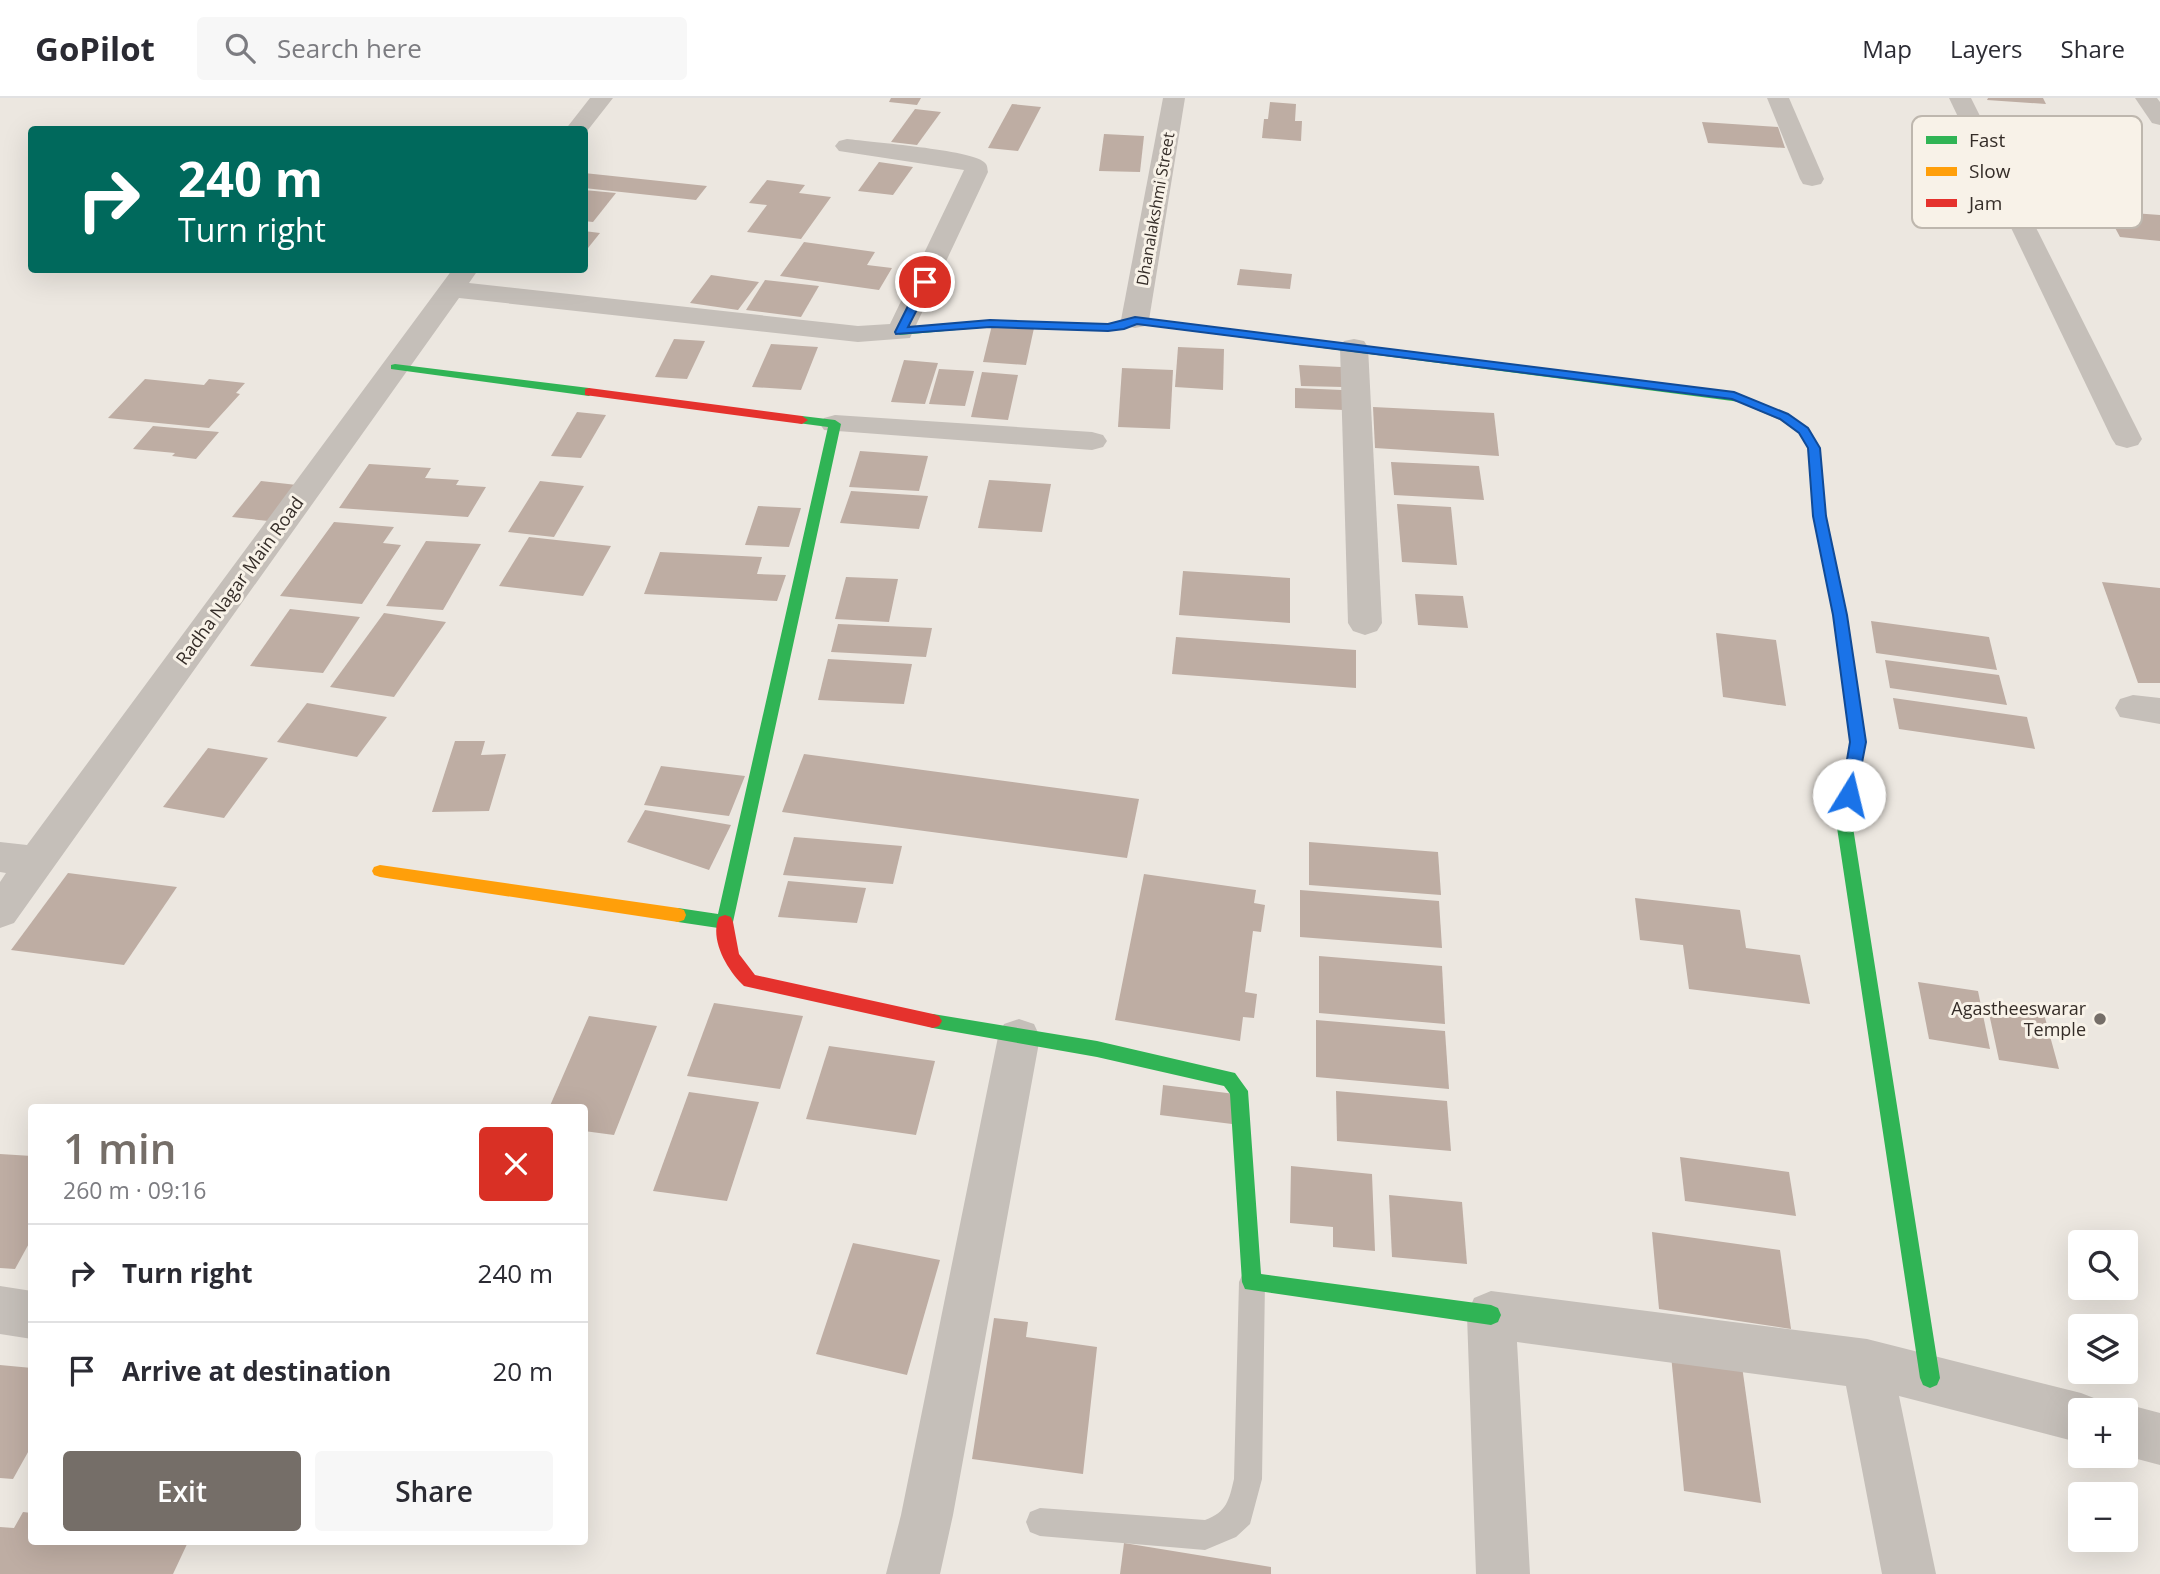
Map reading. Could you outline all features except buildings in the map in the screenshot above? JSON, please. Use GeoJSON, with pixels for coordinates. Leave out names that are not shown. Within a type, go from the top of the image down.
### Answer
{"type":"FeatureCollection","features":[{"type":"Feature","properties":{"kind":"street"},"geometry":{"type":"LineString","coordinates":[[579,126],[602,98]]}},
{"type":"Feature","properties":{"kind":"street","name":"Dhanalakshmi Street"},"geometry":{"type":"LineString","coordinates":[[1135,320],[1174,98]]}},
{"type":"Feature","properties":{"kind":"street"},"geometry":{"type":"LineString","coordinates":[[1779,98],[1812,179]]}},
{"type":"Feature","properties":{"kind":"street"},"geometry":{"type":"LineString","coordinates":[[1959,98],[1968,116]]}},
{"type":"Feature","properties":{"kind":"street"},"geometry":{"type":"LineString","coordinates":[[2146,98],[2160,118]]}},
{"type":"Feature","properties":{"kind":"street"},"geometry":{"type":"LineString","coordinates":[[847,146],[964,162],[975,166],[976,172],[950,232],[900,332]]}},
{"type":"Feature","properties":{"kind":"street"},"geometry":{"type":"LineString","coordinates":[[2023,228],[2127,439]]}},
{"type":"Feature","properties":{"kind":"street"},"geometry":{"type":"LineString","coordinates":[[458,279],[858,334],[990,324],[1108,327],[1124,326],[1135,320],[1734,396],[1784,417],[1804,430],[1814,448],[1819,516],[1840,615],[1858,742],[1844,821],[1930,1378]]}},
{"type":"Feature","properties":{"kind":"street","name":"Radha Nagar Main Road"},"geometry":{"type":"LineString","coordinates":[[0,912],[18,859],[395,367],[458,279]]}},
{"type":"Feature","properties":{"kind":"street"},"geometry":{"type":"LineString","coordinates":[[1354,347],[1366,622]]}},
{"type":"Feature","properties":{"kind":"street"},"geometry":{"type":"LineString","coordinates":[[395,367],[835,424],[1091,441]]}},
{"type":"Feature","properties":{"kind":"street"},"geometry":{"type":"LineString","coordinates":[[835,424],[724,922],[726,949],[736,969],[750,981],[965,1028],[1097,1049],[1219,1076],[1238,1087],[1252,1282],[1867,1364],[2068,1415]]}},
{"type":"Feature","properties":{"kind":"street"},"geometry":{"type":"LineString","coordinates":[[380,871],[724,922]]}},
{"type":"Feature","properties":{"kind":"street"},"geometry":{"type":"LineString","coordinates":[[914,1574],[1019,1037]]}},
{"type":"Feature","properties":{"kind":"street"},"geometry":{"type":"LineString","coordinates":[[0,1310],[28,1314]]}},
{"type":"Feature","properties":{"kind":"street"},"geometry":{"type":"LineString","coordinates":[[1491,1315],[1503,1574]]}},
{"type":"Feature","properties":{"kind":"street"},"geometry":{"type":"LineString","coordinates":[[1867,1364],[1909,1574]]}},
{"type":"Feature","properties":{"kind":"street"},"geometry":{"type":"LineString","coordinates":[[2138,1433],[2160,1438]]}},
{"type":"Feature","properties":{"kind":"lane"},"geometry":{"type":"LineString","coordinates":[[1040,1522],[1205,1535],[1226,1527],[1240,1514],[1248,1479],[1252,1282]]}},
{"type":"Feature","properties":{"kind":"traffic: fast"},"geometry":{"type":"LineString","coordinates":[[900,332],[990,324],[1108,327],[1123,326],[1135,320],[1740,398]]}},
{"type":"Feature","properties":{"kind":"traffic: fast"},"geometry":{"type":"LineString","coordinates":[[395,367],[589,392]]}},
{"type":"Feature","properties":{"kind":"traffic: fast"},"geometry":{"type":"LineString","coordinates":[[678,915],[725,922],[835,424],[802,420]]}},
{"type":"Feature","properties":{"kind":"traffic: fast"},"geometry":{"type":"LineString","coordinates":[[1851,780],[1844,821],[1930,1378]]}},
{"type":"Feature","properties":{"kind":"traffic: fast"},"geometry":{"type":"LineString","coordinates":[[933,1021],[1097,1049],[1229,1079],[1239,1091],[1252,1282],[1491,1315]]}},
{"type":"Feature","properties":{"kind":"traffic: slow"},"geometry":{"type":"LineString","coordinates":[[1740,398],[1784,417],[1804,431],[1814,448],[1819,516],[1840,615],[1858,742],[1851,780]]}},
{"type":"Feature","properties":{"kind":"traffic: slow"},"geometry":{"type":"LineString","coordinates":[[380,871],[678,915]]}},
{"type":"Feature","properties":{"kind":"traffic: jam"},"geometry":{"type":"LineString","coordinates":[[589,392],[802,420]]}},
{"type":"Feature","properties":{"kind":"traffic: jam"},"geometry":{"type":"LineString","coordinates":[[725,922],[731,954],[738,968],[750,981],[933,1021]]}},
{"type":"Feature","properties":{"kind":"place","name":"Agastheeswarar Temple"},"geometry":{"type":"Point","coordinates":[2100,1019]}},
{"type":"Feature","properties":{"kind":"route"},"geometry":{"type":"LineString","coordinates":[[925,282],[900,332],[966,324],[1108,327],[1124,326],[1135,320],[1734,396],[1784,417],[1804,430],[1814,448],[1819,516],[1840,615],[1858,742],[1849,795]]}}]}
